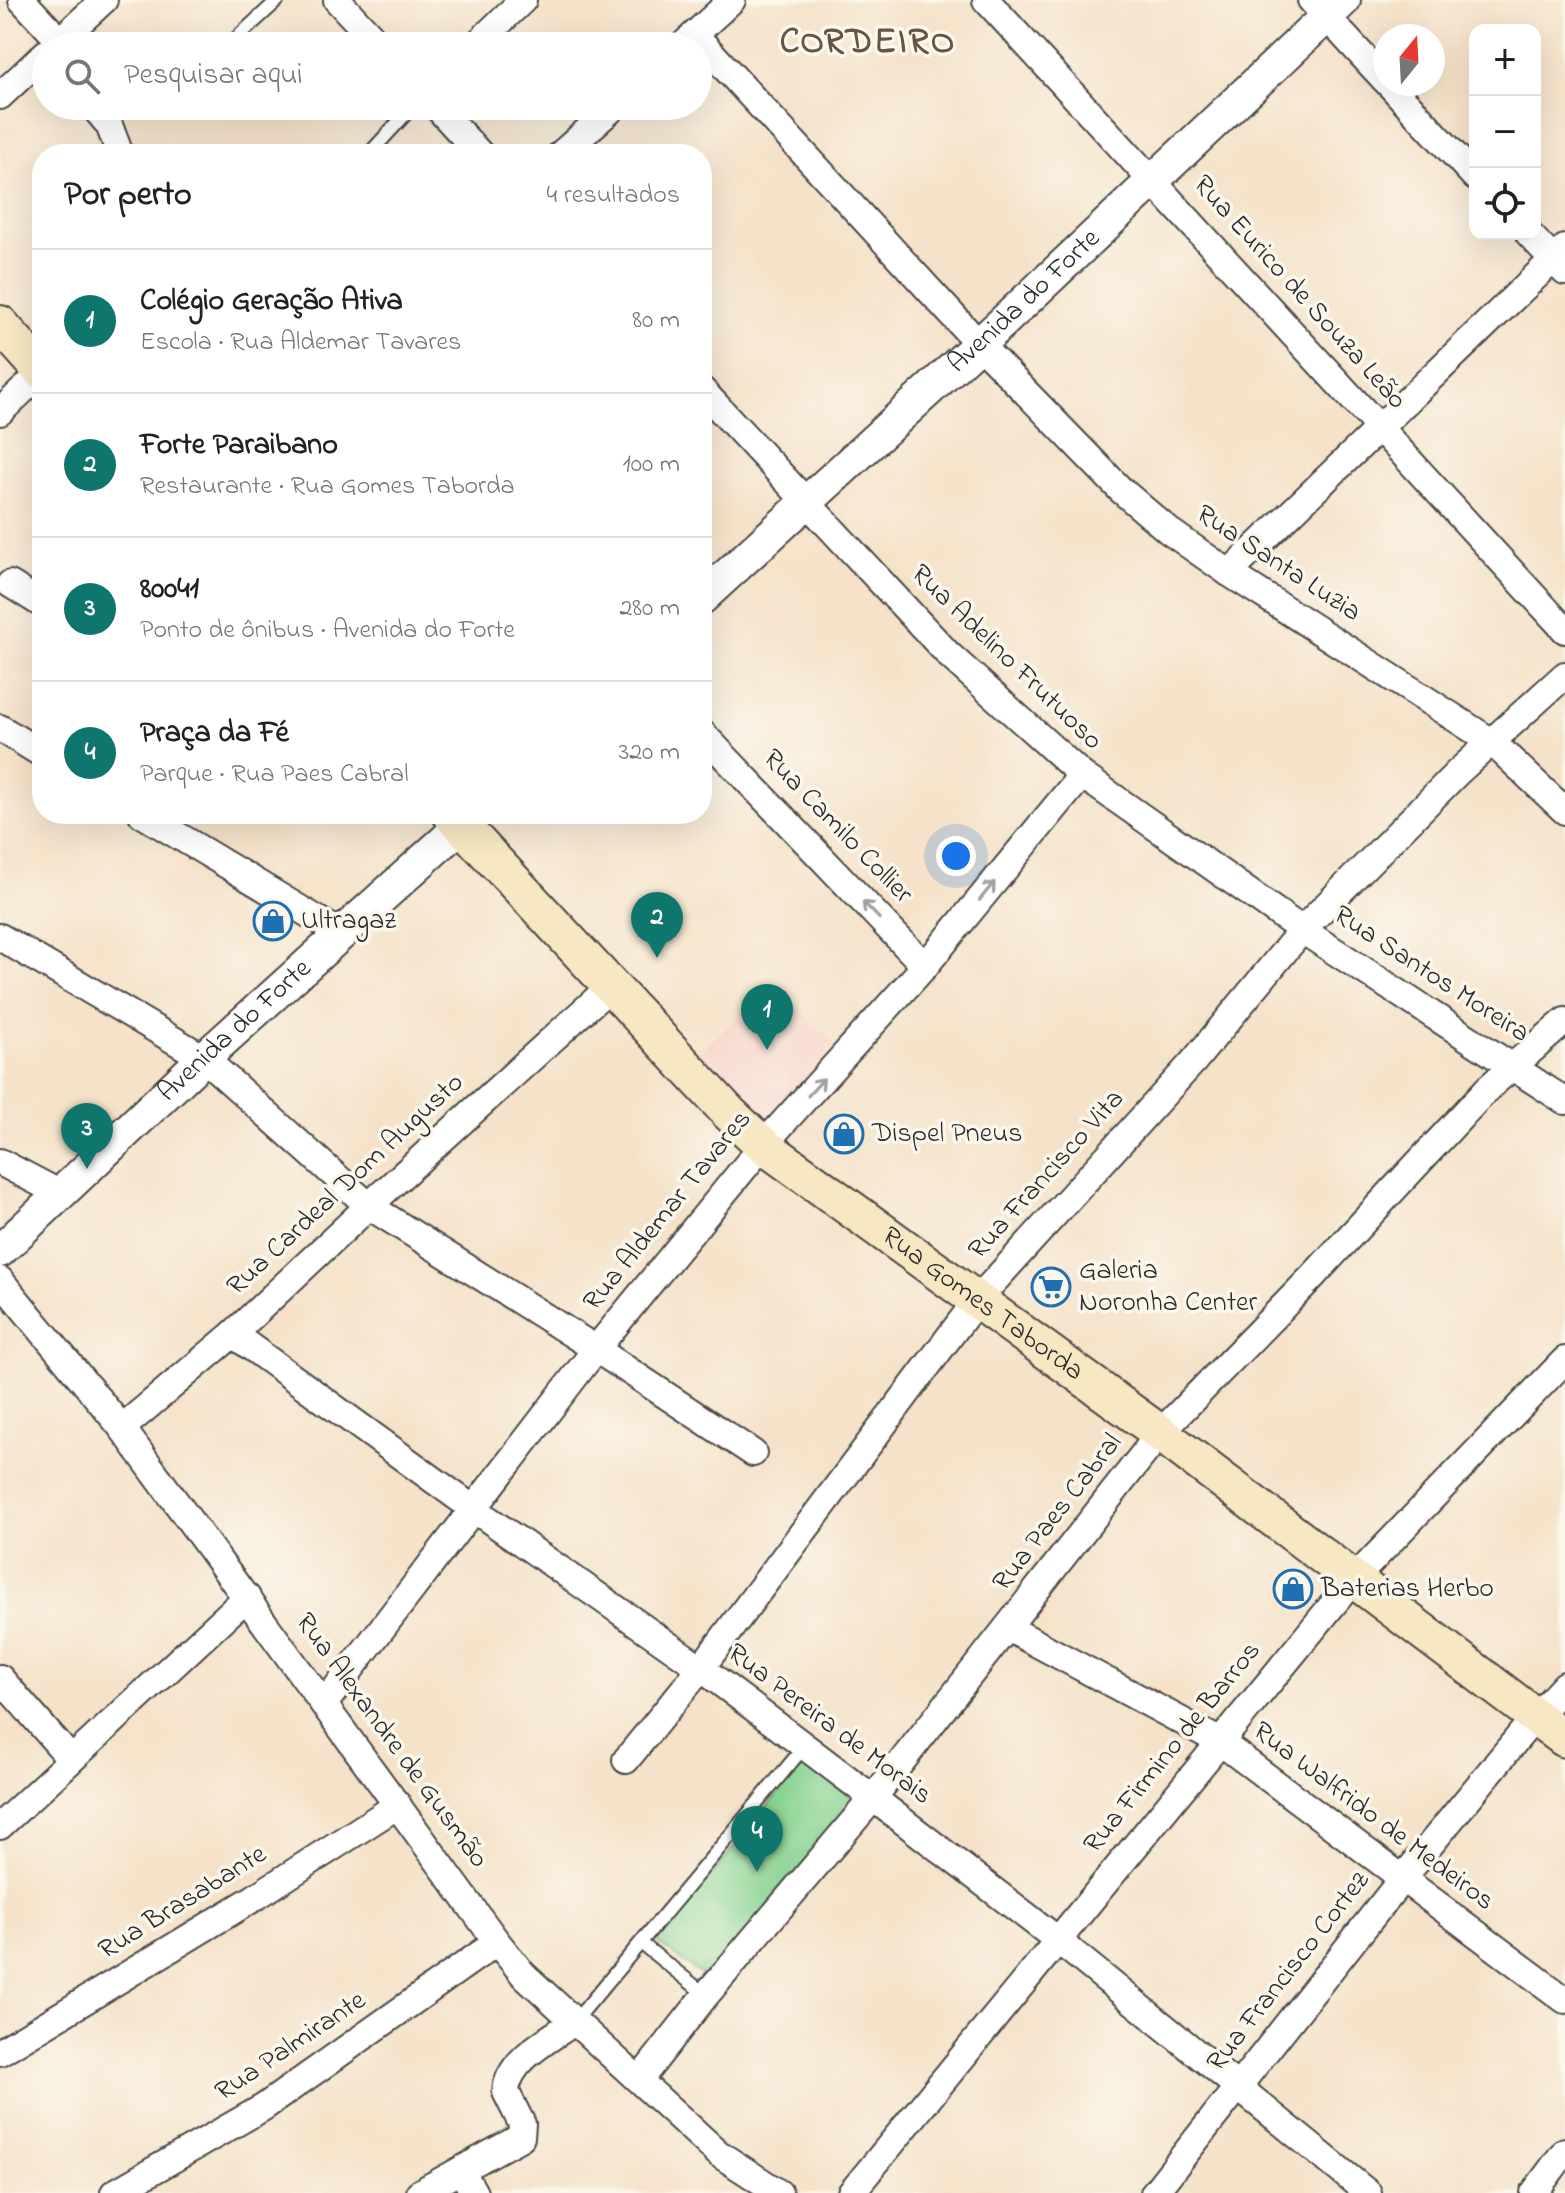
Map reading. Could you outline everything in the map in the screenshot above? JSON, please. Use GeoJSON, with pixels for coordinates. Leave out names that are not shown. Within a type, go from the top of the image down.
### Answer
{"type":"FeatureCollection","features":[{"type":"Feature","properties":{"kind":"main road"},"geometry":{"type":"LineString","coordinates":[[0,324],[32,360]]}},
{"type":"Feature","properties":{"kind":"main road","name":"Rua Gomes Taborda"},"geometry":{"type":"LineString","coordinates":[[465,824],[611,986],[729,1113],[763,1145],[1160,1433],[1565,1739]]}},
{"type":"Feature","properties":{"kind":"street"},"geometry":{"type":"LineString","coordinates":[[22,0],[38,32]]}},
{"type":"Feature","properties":{"kind":"street"},"geometry":{"type":"LineString","coordinates":[[71,32],[104,0]]}},
{"type":"Feature","properties":{"kind":"street"},"geometry":{"type":"LineString","coordinates":[[337,0],[367,32]]}},
{"type":"Feature","properties":{"kind":"street"},"geometry":{"type":"LineString","coordinates":[[490,32],[523,0]]}},
{"type":"Feature","properties":{"kind":"street"},"geometry":{"type":"LineString","coordinates":[[697,32],[732,0]]}},
{"type":"Feature","properties":{"kind":"street","name":"Rua Eurico de Souza Leão"},"geometry":{"type":"LineString","coordinates":[[986,0],[1565,630]]}},
{"type":"Feature","properties":{"kind":"street"},"geometry":{"type":"LineString","coordinates":[[1327,6],[1373,64]]}},
{"type":"Feature","properties":{"kind":"street","name":"Avenida do Forte"},"geometry":{"type":"LineString","coordinates":[[712,589],[1154,180],[1327,6]]}},
{"type":"Feature","properties":{"kind":"street","name":"Rua Santa Luzia"},"geometry":{"type":"LineString","coordinates":[[712,65],[1121,490],[1169,531],[1229,573],[1492,742],[1565,811]]}},
{"type":"Feature","properties":{"kind":"street"},"geometry":{"type":"LineString","coordinates":[[0,96],[32,68]]}},
{"type":"Feature","properties":{"kind":"street"},"geometry":{"type":"LineString","coordinates":[[1400,96],[1469,171]]}},
{"type":"Feature","properties":{"kind":"street"},"geometry":{"type":"LineString","coordinates":[[105,120],[116,144]]}},
{"type":"Feature","properties":{"kind":"street"},"geometry":{"type":"LineString","coordinates":[[449,120],[471,144]]}},
{"type":"Feature","properties":{"kind":"street"},"geometry":{"type":"LineString","coordinates":[[572,144],[599,120]]}},
{"type":"Feature","properties":{"kind":"street"},"geometry":{"type":"LineString","coordinates":[[1229,573],[1378,428],[1561,260],[1536,240]]}},
{"type":"Feature","properties":{"kind":"street"},"geometry":{"type":"LineString","coordinates":[[0,412],[32,381]]}},
{"type":"Feature","properties":{"kind":"street","name":"Rua Adelino Frutuoso"},"geometry":{"type":"LineString","coordinates":[[712,401],[949,655],[1082,775],[1302,930]]}},
{"type":"Feature","properties":{"kind":"street"},"geometry":{"type":"LineString","coordinates":[[10,584],[32,598]]}},
{"type":"Feature","properties":{"kind":"street","name":"Rua Francisco Vita"},"geometry":{"type":"LineString","coordinates":[[626,1760],[701,1668],[977,1300],[1194,1061],[1302,930],[1457,773],[1565,675]]}},
{"type":"Feature","properties":{"kind":"street"},"geometry":{"type":"LineString","coordinates":[[0,728],[32,748]]}},
{"type":"Feature","properties":{"kind":"street","name":"Rua Camilo Collier"},"geometry":{"type":"LineString","coordinates":[[712,743],[925,966]]}},
{"type":"Feature","properties":{"kind":"street","name":"Rua Aldemar Tavares"},"geometry":{"type":"LineString","coordinates":[[324,1704],[596,1349],[763,1145],[925,966],[1082,775]]}},
{"type":"Feature","properties":{"kind":"street"},"geometry":{"type":"LineString","coordinates":[[159,824],[340,933]]}},
{"type":"Feature","properties":{"kind":"street","name":"Avenida do Forte"},"geometry":{"type":"LineString","coordinates":[[0,1251],[340,933],[452,824]]}},
{"type":"Feature","properties":{"kind":"street","name":"Rua Santos Moreira"},"geometry":{"type":"LineString","coordinates":[[1302,930],[1513,1064],[1565,1101]]}},
{"type":"Feature","properties":{"kind":"street"},"geometry":{"type":"LineString","coordinates":[[0,937],[204,1058],[369,1206],[596,1349],[753,1453]]}},
{"type":"Feature","properties":{"kind":"street","name":"Rua Cardeal Dom Augusto"},"geometry":{"type":"LineString","coordinates":[[122,1428],[233,1334],[611,986]]}},
{"type":"Feature","properties":{"kind":"street","name":"Rua Paes Cabral"},"geometry":{"type":"LineString","coordinates":[[640,2079],[706,1995],[873,1798],[1160,1433],[1513,1064],[1565,1021]]}},
{"type":"Feature","properties":{"kind":"street"},"geometry":{"type":"LineString","coordinates":[[0,1162],[61,1194]]}},
{"type":"Feature","properties":{"kind":"street","name":"Rua Alexandre de Gusmão"},"geometry":{"type":"LineString","coordinates":[[0,1280],[122,1428],[523,1974],[719,2154],[779,2193]]}},
{"type":"Feature","properties":{"kind":"street","name":"Rua Pereira de Morais"},"geometry":{"type":"LineString","coordinates":[[233,1334],[475,1510],[701,1668],[873,1798],[1059,1941],[1368,2193]]}},
{"type":"Feature","properties":{"kind":"street","name":"Rua Firmino de Barros"},"geometry":{"type":"LineString","coordinates":[[851,2193],[1353,1580],[1565,1360]]}},
{"type":"Feature","properties":{"kind":"street"},"geometry":{"type":"LineString","coordinates":[[0,1826],[247,1597]]}},
{"type":"Feature","properties":{"kind":"street","name":"Rua Walfrido de Medeiros"},"geometry":{"type":"LineString","coordinates":[[1008,1628],[1219,1741],[1565,2000]]}},
{"type":"Feature","properties":{"kind":"street"},"geometry":{"type":"LineString","coordinates":[[0,1678],[70,1758]]}},
{"type":"Feature","properties":{"kind":"street","name":"Rua Francisco Cortez"},"geometry":{"type":"LineString","coordinates":[[1154,2193],[1402,1879],[1565,1685]]}},
{"type":"Feature","properties":{"kind":"street","name":"Rua Brasabante"},"geometry":{"type":"LineString","coordinates":[[0,2052],[254,1898],[398,1805]]}},
{"type":"Feature","properties":{"kind":"street","name":"Rua Palmirante"},"geometry":{"type":"LineString","coordinates":[[114,2193],[264,2107],[497,1942]]}},
{"type":"Feature","properties":{"kind":"street"},"geometry":{"type":"LineString","coordinates":[[419,2193],[521,2137],[522,2124],[506,2092],[510,2074],[518,2064],[575,2021]]}},
{"type":"Feature","properties":{"kind":"street"},"geometry":{"type":"LineString","coordinates":[[1534,2193],[1565,2151]]}},
{"type":"Feature","properties":{"kind":"street"},"geometry":{"type":"LineString","coordinates":[[461,2170],[474,2193]]}},
{"type":"Feature","properties":{"kind":"lane"},"geometry":{"type":"LineString","coordinates":[[243,32],[278,0]]}},
{"type":"Feature","properties":{"kind":"lane"},"geometry":{"type":"LineString","coordinates":[[378,144],[400,120]]}},
{"type":"Feature","properties":{"kind":"lane"},"geometry":{"type":"LineString","coordinates":[[575,2021],[804,1747]]}},
{"type":"Feature","properties":{"kind":"lane"},"geometry":{"type":"LineString","coordinates":[[642,1944],[706,1995]]}},
{"type":"Feature","properties":{"kind":"shaded area"},"geometry":{"type":"Polygon","coordinates":[[[775,985],[836,1045],[773,1115],[759,1116],[696,1054],[775,985]]]}},
{"type":"Feature","properties":{"kind":"green space"},"geometry":{"type":"Polygon","coordinates":[[[805,1760],[859,1802],[711,1982],[656,1942],[805,1760]]]}},
{"type":"Feature","properties":{"kind":"place","name":"Ultragaz"},"geometry":{"type":"Point","coordinates":[273,921]}},
{"type":"Feature","properties":{"kind":"place","name":"Forte Paraibano"},"geometry":{"type":"Point","coordinates":[657,958]}},
{"type":"Feature","properties":{"kind":"place","name":"Colégio Geração Ativa"},"geometry":{"type":"Point","coordinates":[767,1050]}},
{"type":"Feature","properties":{"kind":"place","name":"Dispel Pneus"},"geometry":{"type":"Point","coordinates":[844,1134]}},
{"type":"Feature","properties":{"kind":"place","name":"80041"},"geometry":{"type":"Point","coordinates":[87,1169]}},
{"type":"Feature","properties":{"kind":"place","name":"Galeria Noronha Center"},"geometry":{"type":"Point","coordinates":[1051,1287]}},
{"type":"Feature","properties":{"kind":"place","name":"Baterias Herbo"},"geometry":{"type":"Point","coordinates":[1293,1589]}},
{"type":"Feature","properties":{"kind":"place","name":"Praça da Fé"},"geometry":{"type":"Point","coordinates":[757,1872]}},
{"type":"Feature","properties":{"kind":"district","name":"CORDEIRO"},"geometry":{"type":"Point","coordinates":[868,43]}}]}
